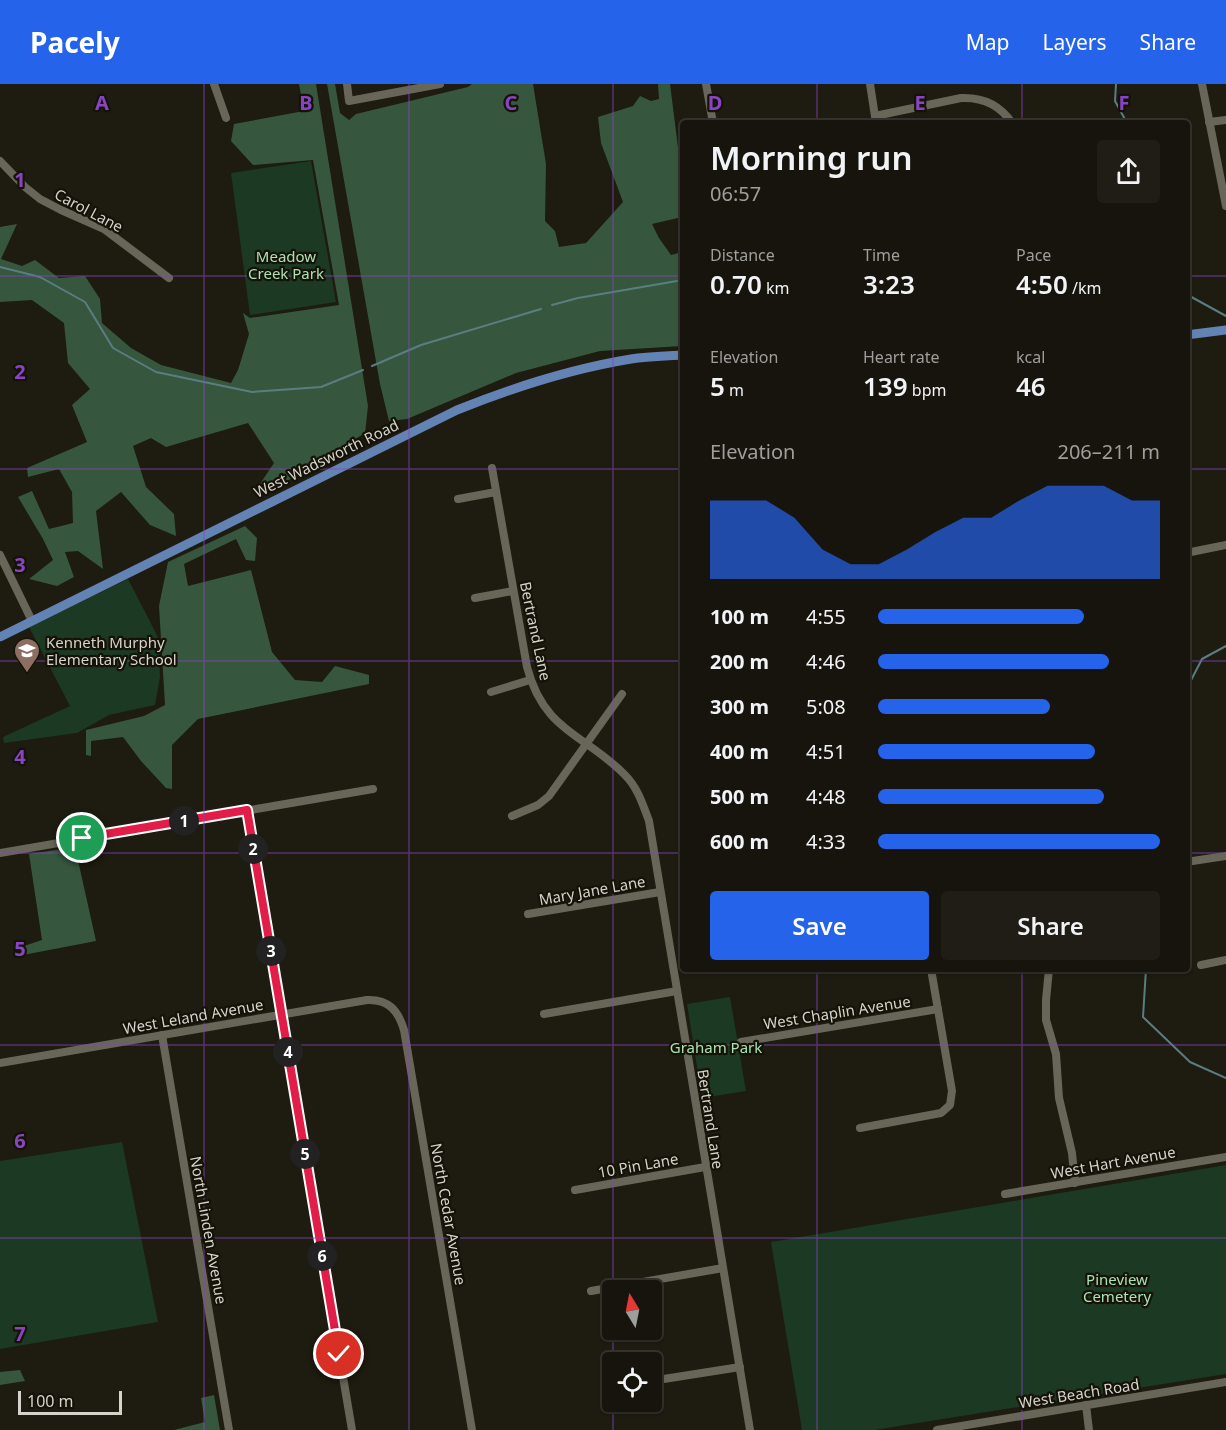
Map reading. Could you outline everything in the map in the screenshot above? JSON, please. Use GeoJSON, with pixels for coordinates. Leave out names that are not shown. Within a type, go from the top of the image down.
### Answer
{"type":"FeatureCollection","features":[{"type":"Feature","properties":{"kind":"main road"},"geometry":{"type":"LineString","coordinates":[[1190,334],[1226,330]]}},
{"type":"Feature","properties":{"kind":"main road","name":"West Wadsworth Road"},"geometry":{"type":"LineString","coordinates":[[0,637],[457,410],[513,387],[570,371],[634,359],[680,355]]}},
{"type":"Feature","properties":{"kind":"street"},"geometry":{"type":"LineString","coordinates":[[214,84],[226,118]]}},
{"type":"Feature","properties":{"kind":"street"},"geometry":{"type":"LineString","coordinates":[[346,84],[349,101],[440,84]]}},
{"type":"Feature","properties":{"kind":"street"},"geometry":{"type":"LineString","coordinates":[[706,84],[712,120]]}},
{"type":"Feature","properties":{"kind":"street"},"geometry":{"type":"LineString","coordinates":[[870,84],[876,119],[961,98],[974,97],[993,104],[1009,120]]}},
{"type":"Feature","properties":{"kind":"street"},"geometry":{"type":"LineString","coordinates":[[1202,84],[1226,206]]}},
{"type":"Feature","properties":{"kind":"street"},"geometry":{"type":"LineString","coordinates":[[1209,123],[1226,120]]}},
{"type":"Feature","properties":{"kind":"street","name":"Carol Lane"},"geometry":{"type":"LineString","coordinates":[[0,161],[40,199],[104,229],[169,278]]}},
{"type":"Feature","properties":{"kind":"street","name":"Bertrand Lane"},"geometry":{"type":"LineString","coordinates":[[492,468],[530,680],[542,705],[568,732],[625,775],[641,800],[649,821],[750,1430]]}},
{"type":"Feature","properties":{"kind":"street"},"geometry":{"type":"LineString","coordinates":[[458,499],[496,492]]}},
{"type":"Feature","properties":{"kind":"street"},"geometry":{"type":"LineString","coordinates":[[1190,552],[1226,545]]}},
{"type":"Feature","properties":{"kind":"street"},"geometry":{"type":"LineString","coordinates":[[0,555],[32,621]]}},
{"type":"Feature","properties":{"kind":"street"},"geometry":{"type":"LineString","coordinates":[[474,598],[513,591]]}},
{"type":"Feature","properties":{"kind":"street"},"geometry":{"type":"LineString","coordinates":[[491,693],[530,680]]}},
{"type":"Feature","properties":{"kind":"street"},"geometry":{"type":"LineString","coordinates":[[512,816],[538,805],[549,796],[622,694]]}},
{"type":"Feature","properties":{"kind":"street"},"geometry":{"type":"LineString","coordinates":[[0,853],[373,789]]}},
{"type":"Feature","properties":{"kind":"street"},"geometry":{"type":"LineString","coordinates":[[247,810],[352,1430]]}},
{"type":"Feature","properties":{"kind":"street"},"geometry":{"type":"LineString","coordinates":[[1190,861],[1226,856]]}},
{"type":"Feature","properties":{"kind":"street","name":"Mary Jane Lane"},"geometry":{"type":"LineString","coordinates":[[528,914],[660,892]]}},
{"type":"Feature","properties":{"kind":"street"},"geometry":{"type":"LineString","coordinates":[[1201,964],[1226,960]]}},
{"type":"Feature","properties":{"kind":"street"},"geometry":{"type":"LineString","coordinates":[[860,1128],[941,1113],[950,1105],[952,1091],[932,972]]}},
{"type":"Feature","properties":{"kind":"street"},"geometry":{"type":"LineString","coordinates":[[1049,972],[1046,1020],[1056,1054],[1059,1098],[1072,1153],[1075,1183]]}},
{"type":"Feature","properties":{"kind":"street"},"geometry":{"type":"LineString","coordinates":[[544,1014],[677,991]]}},
{"type":"Feature","properties":{"kind":"street","name":"West Leland Avenue"},"geometry":{"type":"LineString","coordinates":[[0,1063],[367,1000],[375,1000],[390,1006]]}},
{"type":"Feature","properties":{"kind":"street","name":"North Cedar Avenue"},"geometry":{"type":"LineString","coordinates":[[390,1006],[399,1015],[404,1030],[472,1430]]}},
{"type":"Feature","properties":{"kind":"street","name":"West Chaplin Avenue"},"geometry":{"type":"LineString","coordinates":[[741,1042],[938,1010]]}},
{"type":"Feature","properties":{"kind":"street","name":"North Linden Avenue"},"geometry":{"type":"LineString","coordinates":[[162,1035],[229,1430]]}},
{"type":"Feature","properties":{"kind":"street","name":"West Hart Avenue"},"geometry":{"type":"LineString","coordinates":[[1005,1194],[1226,1157]]}},
{"type":"Feature","properties":{"kind":"street","name":"10 Pin Lane"},"geometry":{"type":"LineString","coordinates":[[574,1190],[705,1167]]}},
{"type":"Feature","properties":{"kind":"street"},"geometry":{"type":"LineString","coordinates":[[591,1291],[723,1268]]}},
{"type":"Feature","properties":{"kind":"street"},"geometry":{"type":"LineString","coordinates":[[662,1379],[740,1367]]}},
{"type":"Feature","properties":{"kind":"street"},"geometry":{"type":"LineString","coordinates":[[1225,1382],[1226,1392]]}},
{"type":"Feature","properties":{"kind":"street","name":"West Beach Road"},"geometry":{"type":"LineString","coordinates":[[937,1430],[955,1429],[1225,1382]]}},
{"type":"Feature","properties":{"kind":"street"},"geometry":{"type":"LineString","coordinates":[[1086,1405],[1089,1430]]}},
{"type":"Feature","properties":{"kind":"green space"},"geometry":{"type":"Polygon","coordinates":[[[299,84],[316,84],[368,406],[365,433],[271,491],[260,484],[274,463],[248,423],[166,447],[151,438],[133,446],[146,487],[174,514],[176,536],[150,525],[121,492],[96,511],[103,569],[78,551],[65,552],[74,577],[57,586],[29,579],[53,560],[18,497],[32,491],[49,529],[73,523],[72,492],[59,469],[28,477],[27,468],[87,442],[72,405],[90,389],[68,363],[64,323],[32,300],[0,302],[0,227],[17,224],[1,259],[22,266],[35,260],[59,278],[85,276],[100,299],[102,323],[131,348],[161,365],[231,383],[238,370],[249,334],[243,313],[250,318],[339,305],[313,160],[253,165],[231,141],[234,124],[304,111],[299,84]]]}},
{"type":"Feature","properties":{"kind":"green space"},"geometry":{"type":"Polygon","coordinates":[[[327,84],[335,84],[340,113],[349,120],[356,114],[468,87],[472,84],[533,84],[546,164],[545,221],[555,231],[559,247],[586,243],[623,202],[601,143],[598,117],[633,106],[640,96],[651,101],[659,99],[658,84],[670,84],[680,163],[680,217],[652,224],[671,255],[680,253],[680,346],[600,351],[516,373],[407,419],[389,421],[380,384],[327,84]]]}},
{"type":"Feature","properties":{"kind":"green space","name":"Meadow Creek Park"},"geometry":{"type":"Polygon","coordinates":[[[311,161],[336,302],[250,315],[231,173],[311,161]]]}},
{"type":"Feature","properties":{"kind":"green space"},"geometry":{"type":"Polygon","coordinates":[[[245,526],[257,538],[255,561],[246,560],[236,539],[184,564],[188,586],[251,570],[272,652],[295,680],[322,682],[335,666],[369,675],[369,684],[198,719],[172,745],[172,789],[166,788],[123,737],[91,741],[91,756],[86,755],[86,730],[144,716],[165,705],[159,606],[168,562],[245,526]]]}},
{"type":"Feature","properties":{"kind":"green space"},"geometry":{"type":"Polygon","coordinates":[[[128,579],[159,639],[160,677],[155,705],[109,715],[77,733],[4,743],[3,737],[70,706],[29,627],[128,579]]]}},
{"type":"Feature","properties":{"kind":"green space"},"geometry":{"type":"Polygon","coordinates":[[[75,847],[96,941],[23,955],[21,947],[42,940],[29,854],[75,847]]]}},
{"type":"Feature","properties":{"kind":"green space","name":"Graham Park"},"geometry":{"type":"Polygon","coordinates":[[[730,997],[746,1091],[702,1098],[687,1004],[730,997]]]}},
{"type":"Feature","properties":{"kind":"green space"},"geometry":{"type":"Polygon","coordinates":[[[122,1142],[158,1322],[0,1349],[0,1161],[122,1142]]]}},
{"type":"Feature","properties":{"kind":"green space","name":"Pineview Cemetery"},"geometry":{"type":"Polygon","coordinates":[[[1226,1165],[1226,1374],[874,1430],[802,1430],[771,1242],[1226,1165]]]}},
{"type":"Feature","properties":{"kind":"green space"},"geometry":{"type":"Polygon","coordinates":[[[20,1370],[25,1381],[0,1385],[0,1372],[20,1370]]]}},
{"type":"Feature","properties":{"kind":"green space"},"geometry":{"type":"Polygon","coordinates":[[[214,1395],[220,1430],[174,1430],[205,1422],[201,1398],[214,1395]]]}},
{"type":"Feature","properties":{"kind":"waterway"},"geometry":{"type":"LineString","coordinates":[[1116,84],[1115,101],[1125,120]]}},
{"type":"Feature","properties":{"kind":"waterway"},"geometry":{"type":"LineString","coordinates":[[0,267],[40,277],[85,302],[113,348],[156,372],[252,392],[321,387],[363,370]]}},
{"type":"Feature","properties":{"kind":"waterway"},"geometry":{"type":"LineString","coordinates":[[552,305],[578,298],[677,281]]}},
{"type":"Feature","properties":{"kind":"waterway"},"geometry":{"type":"LineString","coordinates":[[1190,296],[1226,316]]}},
{"type":"Feature","properties":{"kind":"waterway"},"geometry":{"type":"LineString","coordinates":[[372,366],[421,345],[541,309]]}},
{"type":"Feature","properties":{"kind":"waterway"},"geometry":{"type":"LineString","coordinates":[[1190,682],[1202,659],[1226,646]]}},
{"type":"Feature","properties":{"kind":"waterway"},"geometry":{"type":"LineString","coordinates":[[1146,972],[1143,1017],[1190,1062],[1226,1078]]}},
{"type":"Feature","properties":{"kind":"place","name":"Kenneth Murphy Elementary School"},"geometry":{"type":"Point","coordinates":[27,674]}},
{"type":"Feature","properties":{"kind":"route"},"geometry":{"type":"LineString","coordinates":[[82,838],[247,810],[339,1354]]}}]}
